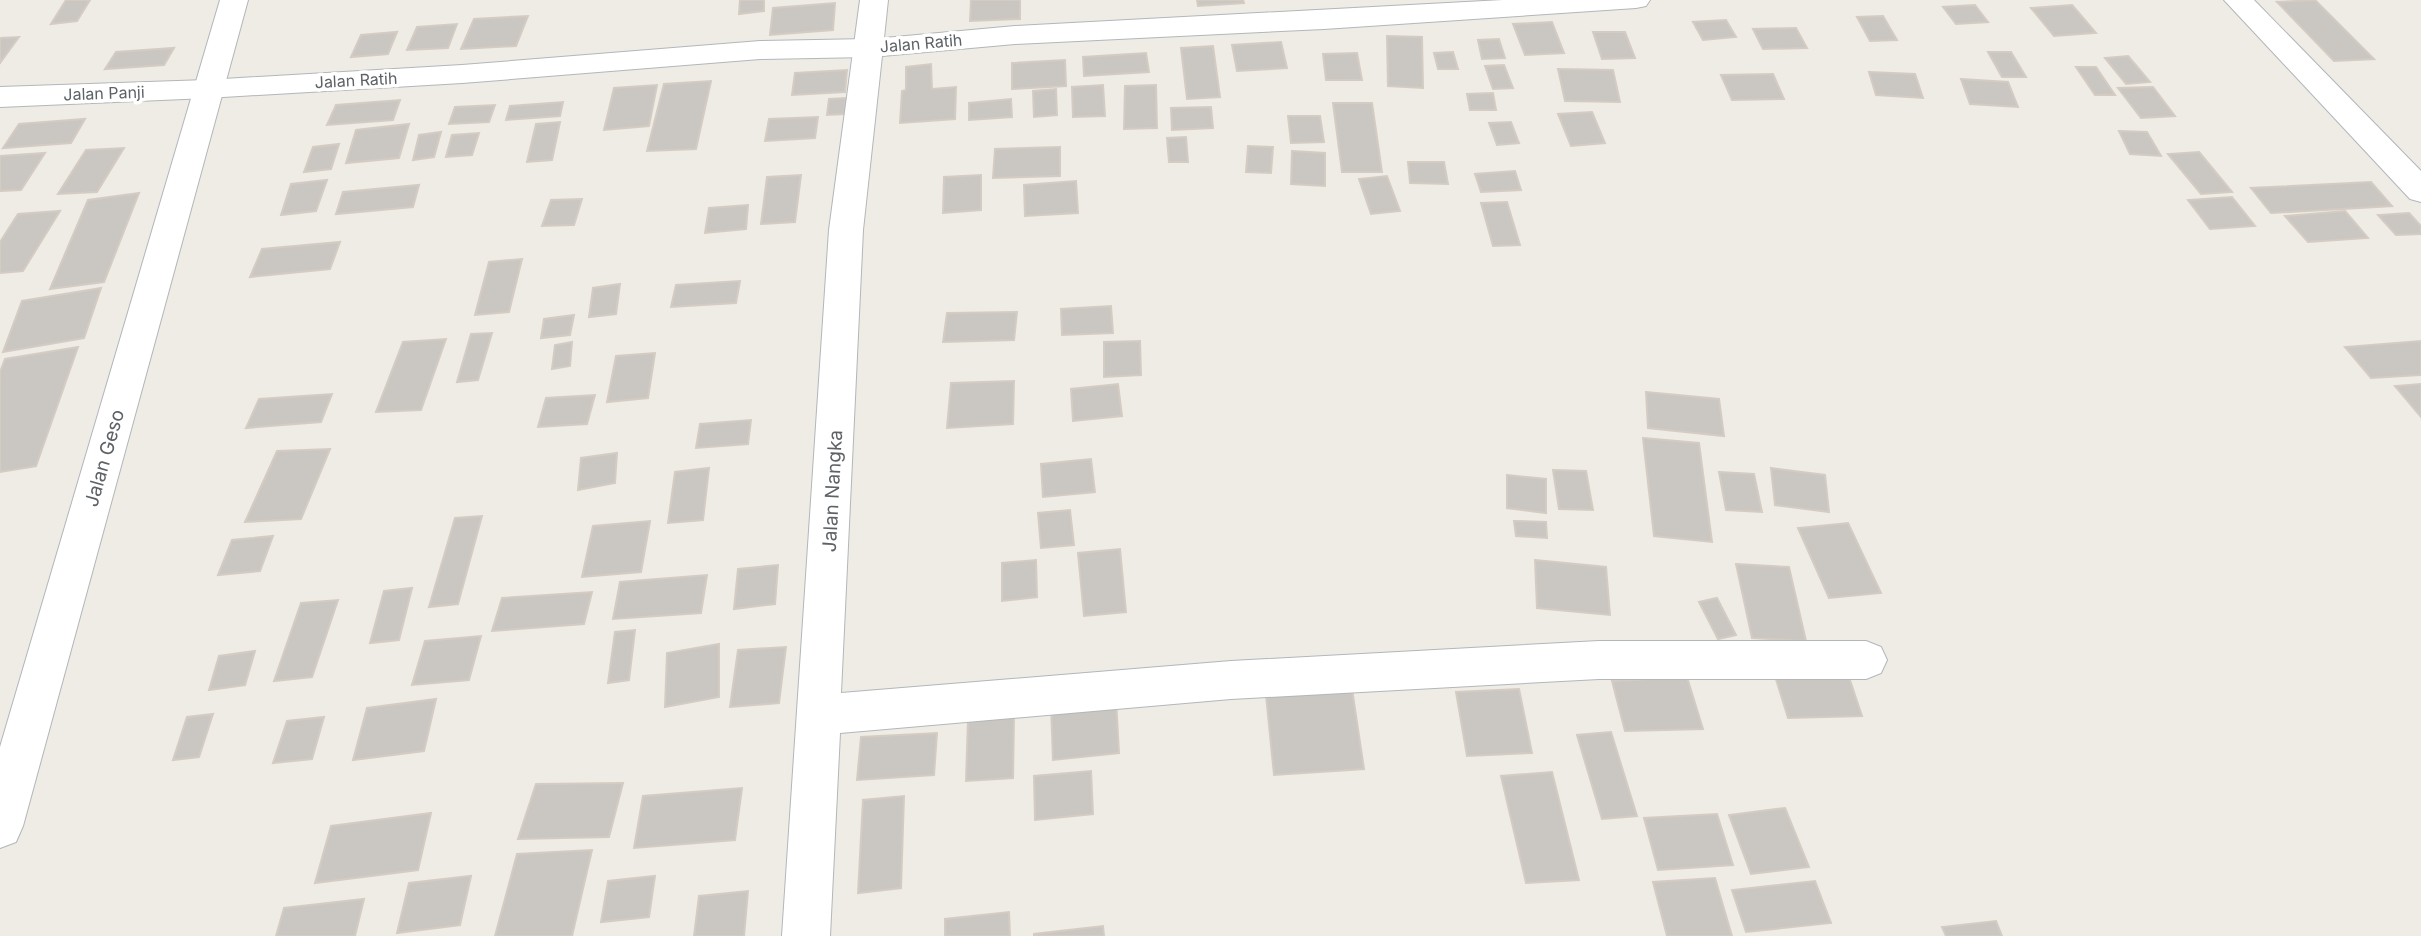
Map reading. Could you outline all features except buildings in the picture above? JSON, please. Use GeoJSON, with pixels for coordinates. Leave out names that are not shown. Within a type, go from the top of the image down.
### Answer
{"type":"FeatureCollection","features":[{"type":"Feature","properties":{"kind":"street","name":"Jalan Geso"},"geometry":{"type":"LineString","coordinates":[[1,821],[234,0]]}},
{"type":"Feature","properties":{"kind":"street","name":"Jalan Nangka"},"geometry":{"type":"LineString","coordinates":[[806,936],[846,230],[874,0]]}},
{"type":"Feature","properties":{"kind":"street","name":"Jalan Ratih"},"geometry":{"type":"LineString","coordinates":[[207,89],[462,74],[760,50],[869,48],[1322,10],[1636,0]]}},
{"type":"Feature","properties":{"kind":"street"},"geometry":{"type":"LineString","coordinates":[[2238,0],[2421,191]]}},
{"type":"Feature","properties":{"kind":"street","name":"Jalan Panji"},"geometry":{"type":"LineString","coordinates":[[0,97],[207,89]]}},
{"type":"Feature","properties":{"kind":"street"},"geometry":{"type":"LineString","coordinates":[[819,715],[1231,680],[1599,660],[1866,660]]}}]}
